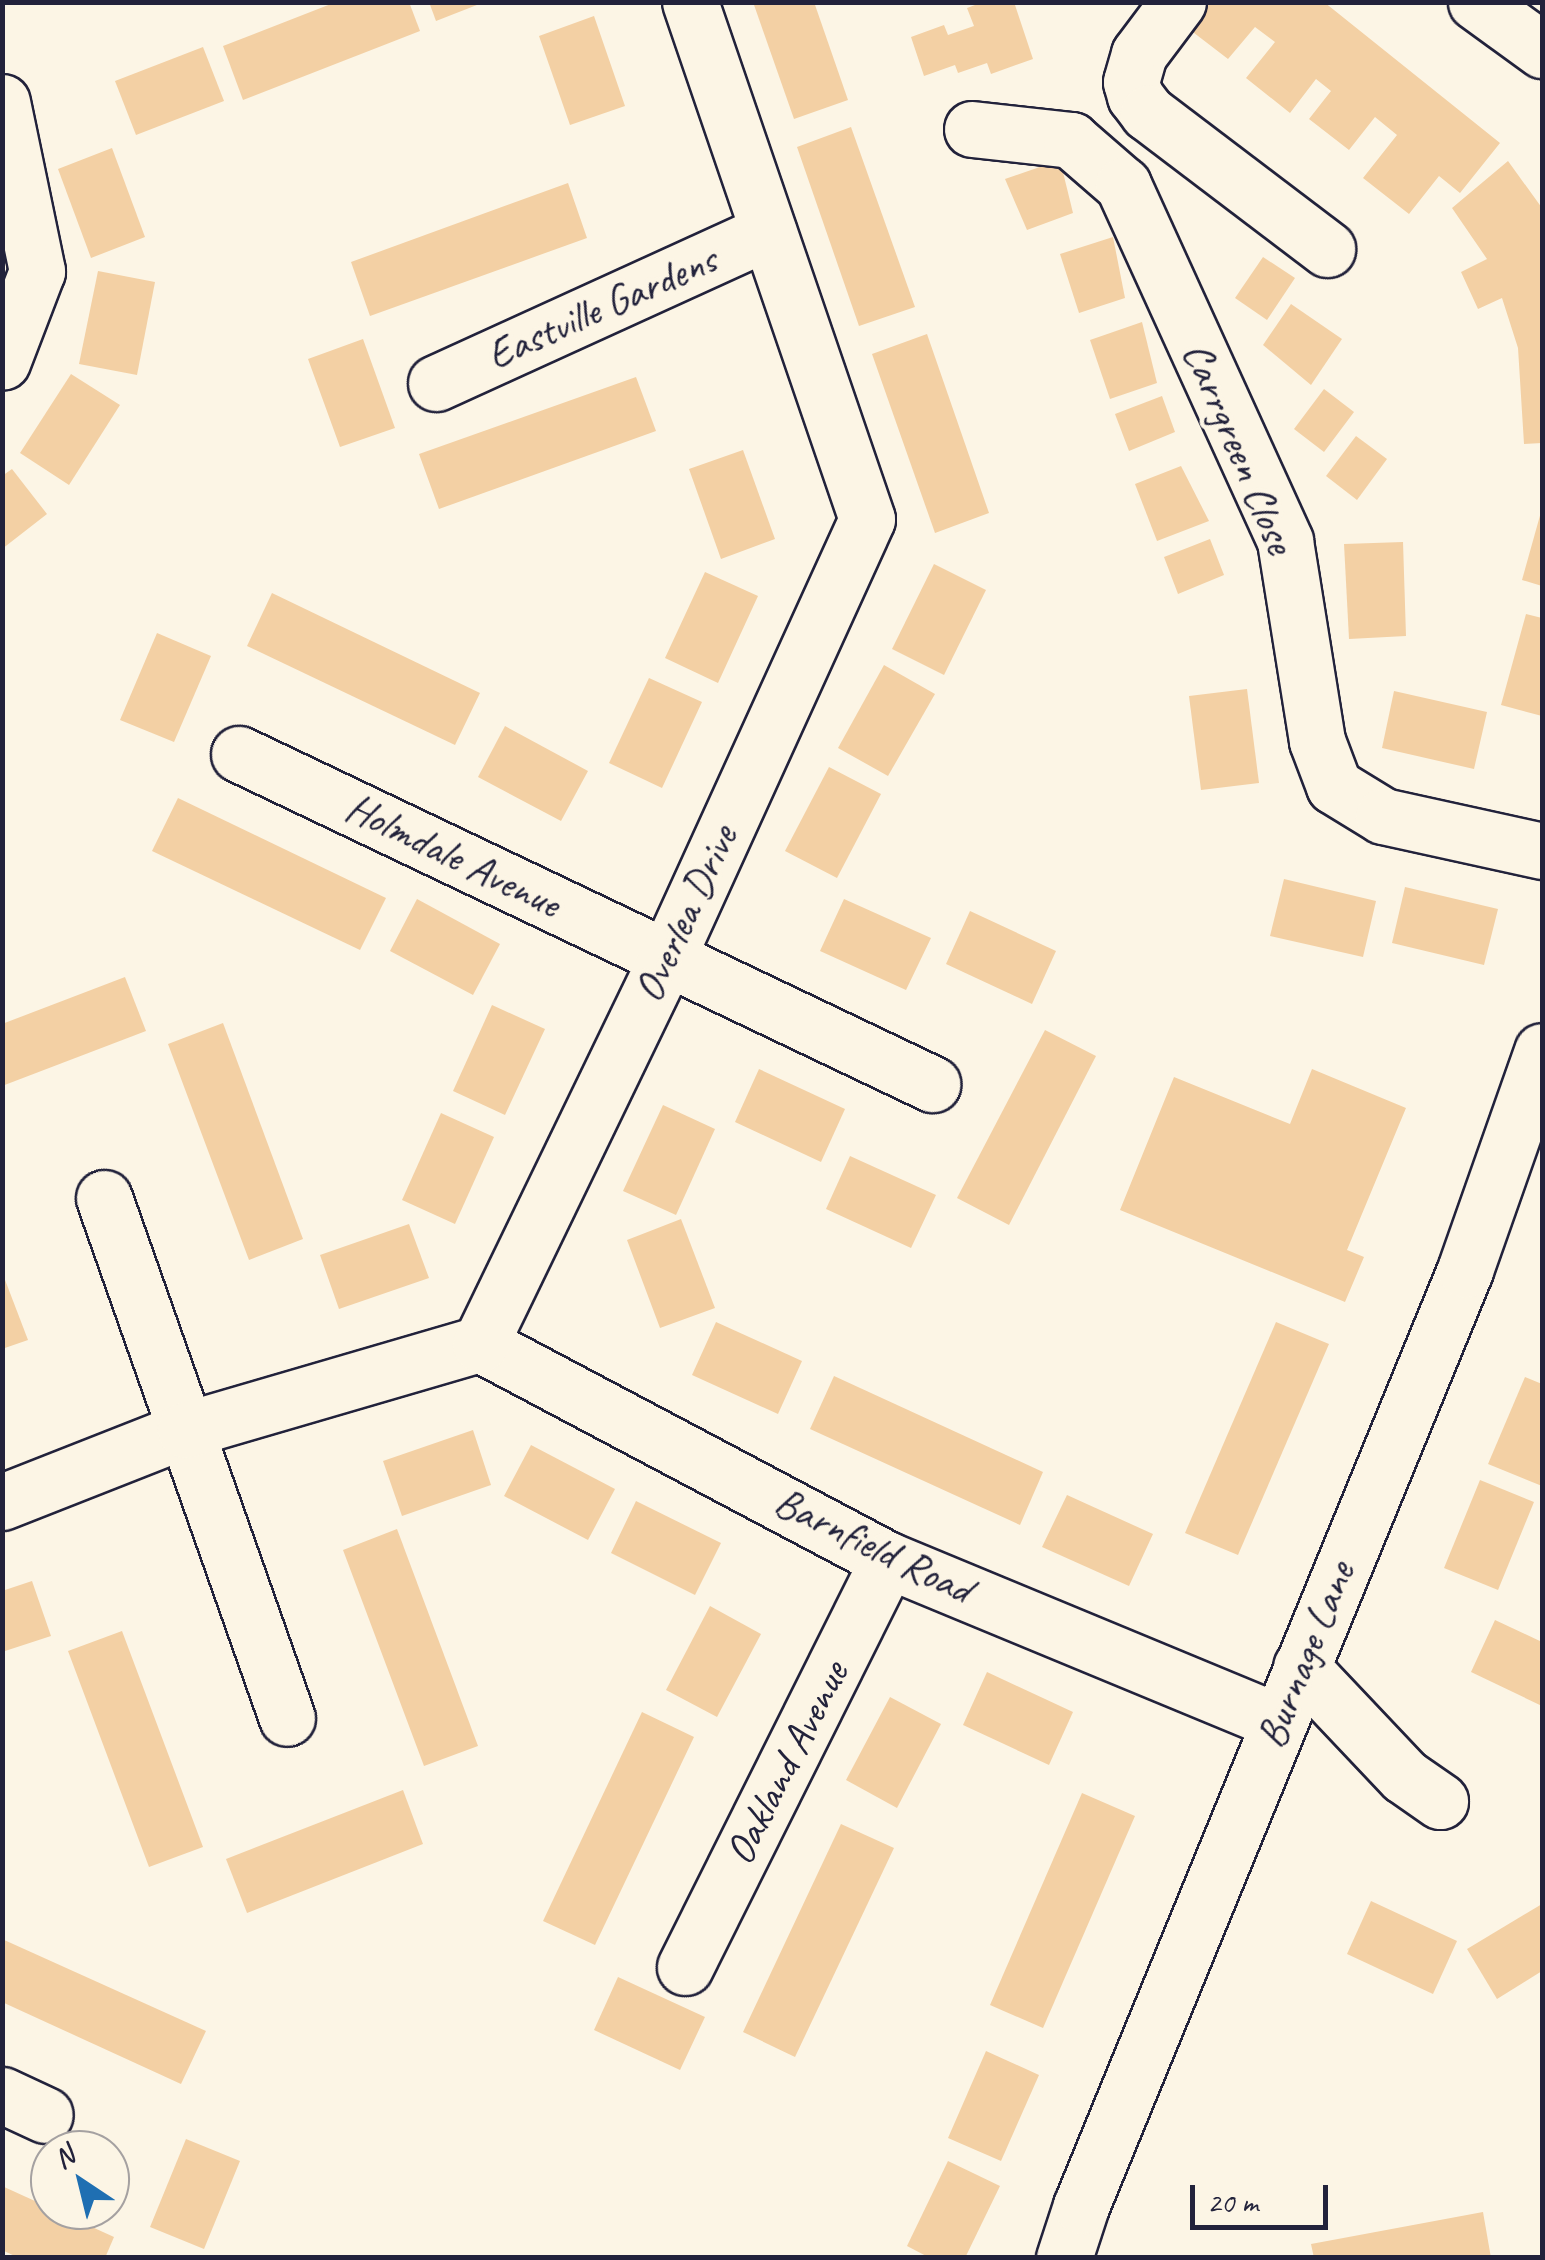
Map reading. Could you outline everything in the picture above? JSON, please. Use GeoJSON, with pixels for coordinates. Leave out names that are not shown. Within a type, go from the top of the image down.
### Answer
{"type":"FeatureCollection","features":[{"type":"Feature","properties":{"kind":"street","name":"Overlea Drive"},"geometry":{"type":"LineString","coordinates":[[480,1344],[667,958],[867,519],[690,2]]}},
{"type":"Feature","properties":{"kind":"street"},"geometry":{"type":"LineString","coordinates":[[1178,2],[1138,54],[1131,82],[1135,96],[1148,113],[1327,248]]}},
{"type":"Feature","properties":{"kind":"street"},"geometry":{"type":"LineString","coordinates":[[1476,2],[1538,51]]}},
{"type":"Feature","properties":{"kind":"street"},"geometry":{"type":"LineString","coordinates":[[2,102],[37,271],[2,362]]}},
{"type":"Feature","properties":{"kind":"street","name":"Carrgreen Close"},"geometry":{"type":"LineString","coordinates":[[972,129],[1071,140],[1123,185],[1285,541],[1317,741],[1334,786],[1383,816],[1542,851]]}},
{"type":"Feature","properties":{"kind":"street","name":"Eastville Gardens"},"geometry":{"type":"LineString","coordinates":[[436,383],[768,232]]}},
{"type":"Feature","properties":{"kind":"street","name":"Holmdale Avenue"},"geometry":{"type":"LineString","coordinates":[[239,754],[932,1084]]}},
{"type":"Feature","properties":{"kind":"street","name":"Burnage Lane"},"geometry":{"type":"LineString","coordinates":[[1064,2258],[1081,2206],[1464,1270],[1542,1051]]}},
{"type":"Feature","properties":{"kind":"street"},"geometry":{"type":"LineString","coordinates":[[104,1198],[287,1718]]}},
{"type":"Feature","properties":{"kind":"street"},"geometry":{"type":"LineString","coordinates":[[2,1502],[185,1430],[480,1344]]}},
{"type":"Feature","properties":{"kind":"street","name":"Barnfield Road"},"geometry":{"type":"LineString","coordinates":[[480,1344],[888,1560],[1279,1722]]}},
{"type":"Feature","properties":{"kind":"street","name":"Oakland Avenue"},"geometry":{"type":"LineString","coordinates":[[685,1967],[888,1560]]}},
{"type":"Feature","properties":{"kind":"street"},"geometry":{"type":"LineString","coordinates":[[1301,1668],[1404,1776],[1440,1802]]}},
{"type":"Feature","properties":{"kind":"building"},"geometry":{"type":"Polygon","coordinates":[[[336,2],[409,2],[420,31],[243,100],[223,46],[336,2]]]}},
{"type":"Feature","properties":{"kind":"building"},"geometry":{"type":"Polygon","coordinates":[[[429,2],[482,2],[482,3],[436,21],[429,2]]]}},
{"type":"Feature","properties":{"kind":"building"},"geometry":{"type":"Polygon","coordinates":[[[753,2],[814,2],[848,100],[794,119],[753,2]]]}},
{"type":"Feature","properties":{"kind":"building"},"geometry":{"type":"Polygon","coordinates":[[[983,2],[1014,2],[1033,59],[991,74],[987,63],[958,73],[955,65],[924,76],[911,37],[944,25],[948,35],[974,26],[967,8],[983,2]]]}},
{"type":"Feature","properties":{"kind":"building"},"geometry":{"type":"Polygon","coordinates":[[[1204,2],[1324,2],[1500,143],[1460,193],[1439,176],[1409,214],[1363,178],[1397,135],[1375,117],[1349,150],[1309,119],[1331,91],[1316,79],[1290,113],[1246,78],[1275,42],[1255,27],[1228,59],[1185,26],[1204,2]]]}},
{"type":"Feature","properties":{"kind":"building"},"geometry":{"type":"Polygon","coordinates":[[[594,16],[625,106],[570,125],[539,36],[594,16]]]}},
{"type":"Feature","properties":{"kind":"building"},"geometry":{"type":"Polygon","coordinates":[[[203,47],[224,101],[136,135],[115,81],[203,47]]]}},
{"type":"Feature","properties":{"kind":"building"},"geometry":{"type":"Polygon","coordinates":[[[851,127],[915,307],[859,326],[797,147],[851,127]]]}},
{"type":"Feature","properties":{"kind":"building"},"geometry":{"type":"Polygon","coordinates":[[[112,148],[145,237],[91,258],[58,169],[112,148]]]}},
{"type":"Feature","properties":{"kind":"building"},"geometry":{"type":"Polygon","coordinates":[[[1060,160],[1073,213],[1027,230],[1005,179],[1060,160]]]}},
{"type":"Feature","properties":{"kind":"building"},"geometry":{"type":"Polygon","coordinates":[[[1508,161],[1542,208],[1542,443],[1524,444],[1518,348],[1502,298],[1478,309],[1461,272],[1487,259],[1452,208],[1508,161]]]}},
{"type":"Feature","properties":{"kind":"building"},"geometry":{"type":"Polygon","coordinates":[[[568,183],[587,238],[370,316],[351,262],[568,183]]]}},
{"type":"Feature","properties":{"kind":"building"},"geometry":{"type":"Polygon","coordinates":[[[1113,237],[1125,298],[1079,313],[1060,254],[1113,237]]]}},
{"type":"Feature","properties":{"kind":"building"},"geometry":{"type":"Polygon","coordinates":[[[1263,257],[1295,278],[1267,320],[1235,298],[1263,257]]]}},
{"type":"Feature","properties":{"kind":"building"},"geometry":{"type":"Polygon","coordinates":[[[98,271],[155,282],[137,375],[79,364],[98,271]]]}},
{"type":"Feature","properties":{"kind":"building"},"geometry":{"type":"Polygon","coordinates":[[[1291,304],[1342,339],[1311,385],[1263,345],[1291,304]]]}},
{"type":"Feature","properties":{"kind":"building"},"geometry":{"type":"Polygon","coordinates":[[[1142,322],[1157,383],[1110,399],[1090,340],[1142,322]]]}},
{"type":"Feature","properties":{"kind":"building"},"geometry":{"type":"Polygon","coordinates":[[[927,334],[989,513],[935,533],[872,354],[927,334]]]}},
{"type":"Feature","properties":{"kind":"building"},"geometry":{"type":"Polygon","coordinates":[[[363,339],[395,428],[340,447],[308,359],[363,339]]]}},
{"type":"Feature","properties":{"kind":"building"},"geometry":{"type":"Polygon","coordinates":[[[71,374],[120,405],[69,485],[20,453],[71,374]]]}},
{"type":"Feature","properties":{"kind":"building"},"geometry":{"type":"Polygon","coordinates":[[[636,377],[656,431],[439,509],[419,454],[636,377]]]}},
{"type":"Feature","properties":{"kind":"building"},"geometry":{"type":"Polygon","coordinates":[[[1324,389],[1354,412],[1324,452],[1294,429],[1324,389]]]}},
{"type":"Feature","properties":{"kind":"building"},"geometry":{"type":"Polygon","coordinates":[[[1162,396],[1175,432],[1129,451],[1115,414],[1162,396]]]}},
{"type":"Feature","properties":{"kind":"building"},"geometry":{"type":"Polygon","coordinates":[[[1356,436],[1387,459],[1357,500],[1326,476],[1356,436]]]}},
{"type":"Feature","properties":{"kind":"building"},"geometry":{"type":"Polygon","coordinates":[[[743,450],[775,539],[721,559],[689,469],[743,450]]]}},
{"type":"Feature","properties":{"kind":"building"},"geometry":{"type":"Polygon","coordinates":[[[1181,466],[1209,521],[1157,541],[1135,484],[1181,466]]]}},
{"type":"Feature","properties":{"kind":"building"},"geometry":{"type":"Polygon","coordinates":[[[12,469],[47,514],[2,549],[2,476],[12,469]]]}},
{"type":"Feature","properties":{"kind":"building"},"geometry":{"type":"Polygon","coordinates":[[[1542,512],[1542,586],[1522,580],[1542,512]]]}},
{"type":"Feature","properties":{"kind":"building"},"geometry":{"type":"Polygon","coordinates":[[[1210,539],[1224,575],[1178,594],[1164,557],[1210,539]]]}},
{"type":"Feature","properties":{"kind":"building"},"geometry":{"type":"Polygon","coordinates":[[[1403,542],[1406,636],[1349,639],[1344,544],[1403,542]]]}},
{"type":"Feature","properties":{"kind":"building"},"geometry":{"type":"Polygon","coordinates":[[[934,564],[986,590],[944,675],[892,649],[934,564]]]}},
{"type":"Feature","properties":{"kind":"building"},"geometry":{"type":"Polygon","coordinates":[[[705,572],[758,596],[718,683],[665,658],[705,572]]]}},
{"type":"Feature","properties":{"kind":"building"},"geometry":{"type":"Polygon","coordinates":[[[272,593],[480,693],[455,745],[247,646],[272,593]]]}},
{"type":"Feature","properties":{"kind":"building"},"geometry":{"type":"Polygon","coordinates":[[[1526,614],[1542,618],[1542,716],[1501,705],[1526,614]]]}},
{"type":"Feature","properties":{"kind":"building"},"geometry":{"type":"Polygon","coordinates":[[[157,633],[211,656],[174,742],[120,720],[157,633]]]}},
{"type":"Feature","properties":{"kind":"building"},"geometry":{"type":"Polygon","coordinates":[[[884,665],[935,694],[888,776],[838,748],[884,665]]]}},
{"type":"Feature","properties":{"kind":"building"},"geometry":{"type":"Polygon","coordinates":[[[649,678],[702,702],[662,788],[609,763],[649,678]]]}},
{"type":"Feature","properties":{"kind":"building"},"geometry":{"type":"Polygon","coordinates":[[[1247,689],[1259,783],[1201,790],[1189,696],[1247,689]]]}},
{"type":"Feature","properties":{"kind":"building"},"geometry":{"type":"Polygon","coordinates":[[[1394,691],[1487,712],[1474,769],[1382,748],[1394,691]]]}},
{"type":"Feature","properties":{"kind":"building"},"geometry":{"type":"Polygon","coordinates":[[[505,726],[588,771],[561,821],[478,777],[505,726]]]}},
{"type":"Feature","properties":{"kind":"building"},"geometry":{"type":"Polygon","coordinates":[[[829,767],[881,794],[837,878],[785,851],[829,767]]]}},
{"type":"Feature","properties":{"kind":"building"},"geometry":{"type":"Polygon","coordinates":[[[178,798],[386,898],[360,950],[152,851],[178,798]]]}},
{"type":"Feature","properties":{"kind":"building"},"geometry":{"type":"Polygon","coordinates":[[[1284,879],[1376,901],[1363,957],[1270,936],[1284,879]]]}},
{"type":"Feature","properties":{"kind":"building"},"geometry":{"type":"Polygon","coordinates":[[[1405,887],[1498,909],[1484,965],[1392,943],[1405,887]]]}},
{"type":"Feature","properties":{"kind":"building"},"geometry":{"type":"Polygon","coordinates":[[[417,899],[500,944],[473,995],[390,951],[417,899]]]}},
{"type":"Feature","properties":{"kind":"building"},"geometry":{"type":"Polygon","coordinates":[[[844,899],[931,938],[906,990],[820,951],[844,899]]]}},
{"type":"Feature","properties":{"kind":"building"},"geometry":{"type":"Polygon","coordinates":[[[970,911],[1056,951],[1032,1004],[946,964],[970,911]]]}},
{"type":"Feature","properties":{"kind":"building"},"geometry":{"type":"Polygon","coordinates":[[[125,977],[146,1031],[2,1086],[2,1024],[125,977]]]}},
{"type":"Feature","properties":{"kind":"building"},"geometry":{"type":"Polygon","coordinates":[[[492,1005],[545,1029],[505,1115],[453,1091],[492,1005]]]}},
{"type":"Feature","properties":{"kind":"building"},"geometry":{"type":"Polygon","coordinates":[[[223,1023],[303,1239],[249,1260],[168,1044],[223,1023]]]}},
{"type":"Feature","properties":{"kind":"building"},"geometry":{"type":"Polygon","coordinates":[[[1045,1030],[1096,1056],[1009,1225],[957,1198],[1045,1030]]]}},
{"type":"Feature","properties":{"kind":"building"},"geometry":{"type":"Polygon","coordinates":[[[759,1069],[845,1109],[821,1162],[735,1122],[759,1069]]]}},
{"type":"Feature","properties":{"kind":"building"},"geometry":{"type":"Polygon","coordinates":[[[1312,1069],[1406,1108],[1347,1250],[1364,1257],[1345,1302],[1120,1210],[1174,1077],[1290,1124],[1312,1069]]]}},
{"type":"Feature","properties":{"kind":"building"},"geometry":{"type":"Polygon","coordinates":[[[663,1105],[715,1129],[676,1215],[623,1191],[663,1105]]]}},
{"type":"Feature","properties":{"kind":"building"},"geometry":{"type":"Polygon","coordinates":[[[441,1113],[494,1137],[455,1224],[402,1200],[441,1113]]]}},
{"type":"Feature","properties":{"kind":"building"},"geometry":{"type":"Polygon","coordinates":[[[850,1156],[936,1195],[911,1248],[826,1209],[850,1156]]]}},
{"type":"Feature","properties":{"kind":"building"},"geometry":{"type":"Polygon","coordinates":[[[681,1219],[715,1308],[660,1328],[627,1240],[681,1219]]]}},
{"type":"Feature","properties":{"kind":"building"},"geometry":{"type":"Polygon","coordinates":[[[409,1224],[429,1278],[339,1309],[320,1255],[409,1224]]]}},
{"type":"Feature","properties":{"kind":"building"},"geometry":{"type":"Polygon","coordinates":[[[2,1272],[28,1340],[2,1349],[2,1272]]]}},
{"type":"Feature","properties":{"kind":"building"},"geometry":{"type":"Polygon","coordinates":[[[716,1322],[802,1361],[778,1414],[692,1375],[716,1322]]]}},
{"type":"Feature","properties":{"kind":"building"},"geometry":{"type":"Polygon","coordinates":[[[1276,1322],[1329,1344],[1238,1555],[1185,1533],[1276,1322]]]}},
{"type":"Feature","properties":{"kind":"building"},"geometry":{"type":"Polygon","coordinates":[[[834,1376],[1043,1472],[1020,1525],[810,1429],[834,1376]]]}},
{"type":"Feature","properties":{"kind":"building"},"geometry":{"type":"Polygon","coordinates":[[[1525,1377],[1542,1384],[1542,1486],[1488,1464],[1525,1377]]]}},
{"type":"Feature","properties":{"kind":"building"},"geometry":{"type":"Polygon","coordinates":[[[473,1430],[491,1485],[402,1516],[383,1461],[473,1430]]]}},
{"type":"Feature","properties":{"kind":"building"},"geometry":{"type":"Polygon","coordinates":[[[531,1445],[615,1489],[588,1540],[504,1496],[531,1445]]]}},
{"type":"Feature","properties":{"kind":"building"},"geometry":{"type":"Polygon","coordinates":[[[1480,1480],[1534,1502],[1498,1590],[1444,1568],[1480,1480]]]}},
{"type":"Feature","properties":{"kind":"building"},"geometry":{"type":"Polygon","coordinates":[[[1067,1495],[1153,1534],[1129,1586],[1042,1547],[1067,1495]]]}},
{"type":"Feature","properties":{"kind":"building"},"geometry":{"type":"Polygon","coordinates":[[[636,1501],[721,1543],[695,1595],[611,1553],[636,1501]]]}},
{"type":"Feature","properties":{"kind":"building"},"geometry":{"type":"Polygon","coordinates":[[[397,1529],[478,1746],[424,1766],[343,1550],[397,1529]]]}},
{"type":"Feature","properties":{"kind":"building"},"geometry":{"type":"Polygon","coordinates":[[[32,1581],[51,1636],[2,1652],[2,1591],[32,1581]]]}},
{"type":"Feature","properties":{"kind":"building"},"geometry":{"type":"Polygon","coordinates":[[[710,1606],[761,1634],[717,1717],[666,1690],[710,1606]]]}},
{"type":"Feature","properties":{"kind":"building"},"geometry":{"type":"Polygon","coordinates":[[[1495,1620],[1542,1642],[1542,1706],[1471,1672],[1495,1620]]]}},
{"type":"Feature","properties":{"kind":"building"},"geometry":{"type":"Polygon","coordinates":[[[122,1631],[203,1847],[149,1867],[68,1651],[122,1631]]]}},
{"type":"Feature","properties":{"kind":"building"},"geometry":{"type":"Polygon","coordinates":[[[987,1672],[1073,1712],[1049,1765],[963,1725],[987,1672]]]}},
{"type":"Feature","properties":{"kind":"building"},"geometry":{"type":"Polygon","coordinates":[[[890,1697],[941,1724],[897,1808],[846,1780],[890,1697]]]}},
{"type":"Feature","properties":{"kind":"building"},"geometry":{"type":"Polygon","coordinates":[[[642,1712],[694,1737],[595,1945],[543,1921],[642,1712]]]}},
{"type":"Feature","properties":{"kind":"building"},"geometry":{"type":"Polygon","coordinates":[[[403,1790],[423,1844],[247,1913],[226,1859],[403,1790]]]}},
{"type":"Feature","properties":{"kind":"building"},"geometry":{"type":"Polygon","coordinates":[[[1082,1793],[1135,1816],[1043,2028],[990,2005],[1082,1793]]]}},
{"type":"Feature","properties":{"kind":"building"},"geometry":{"type":"Polygon","coordinates":[[[841,1824],[894,1848],[795,2057],[743,2032],[841,1824]]]}},
{"type":"Feature","properties":{"kind":"building"},"geometry":{"type":"Polygon","coordinates":[[[1371,1901],[1457,1941],[1433,1994],[1347,1954],[1371,1901]]]}},
{"type":"Feature","properties":{"kind":"building"},"geometry":{"type":"Polygon","coordinates":[[[1542,1904],[1542,1971],[1497,1999],[1467,1949],[1542,1904]]]}},
{"type":"Feature","properties":{"kind":"building"},"geometry":{"type":"Polygon","coordinates":[[[2,1939],[206,2031],[181,2084],[2,2002],[2,1939]]]}},
{"type":"Feature","properties":{"kind":"building"},"geometry":{"type":"Polygon","coordinates":[[[618,1977],[705,2017],[680,2070],[594,2030],[618,1977]]]}},
{"type":"Feature","properties":{"kind":"building"},"geometry":{"type":"Polygon","coordinates":[[[986,2051],[1039,2075],[1001,2161],[948,2138],[986,2051]]]}},
{"type":"Feature","properties":{"kind":"building"},"geometry":{"type":"Polygon","coordinates":[[[186,2139],[240,2161],[204,2249],[150,2227],[186,2139]]]}},
{"type":"Feature","properties":{"kind":"building"},"geometry":{"type":"Polygon","coordinates":[[[948,2161],[1000,2186],[965,2258],[930,2258],[907,2246],[948,2161]]]}},
{"type":"Feature","properties":{"kind":"building"},"geometry":{"type":"Polygon","coordinates":[[[2,2186],[30,2199],[30,2230],[99,2230],[114,2237],[105,2258],[19,2258],[2,2250],[2,2186]]]}},
{"type":"Feature","properties":{"kind":"building"},"geometry":{"type":"Polygon","coordinates":[[[1483,2212],[1491,2258],[1314,2258],[1311,2244],[1483,2212]]]}}]}
